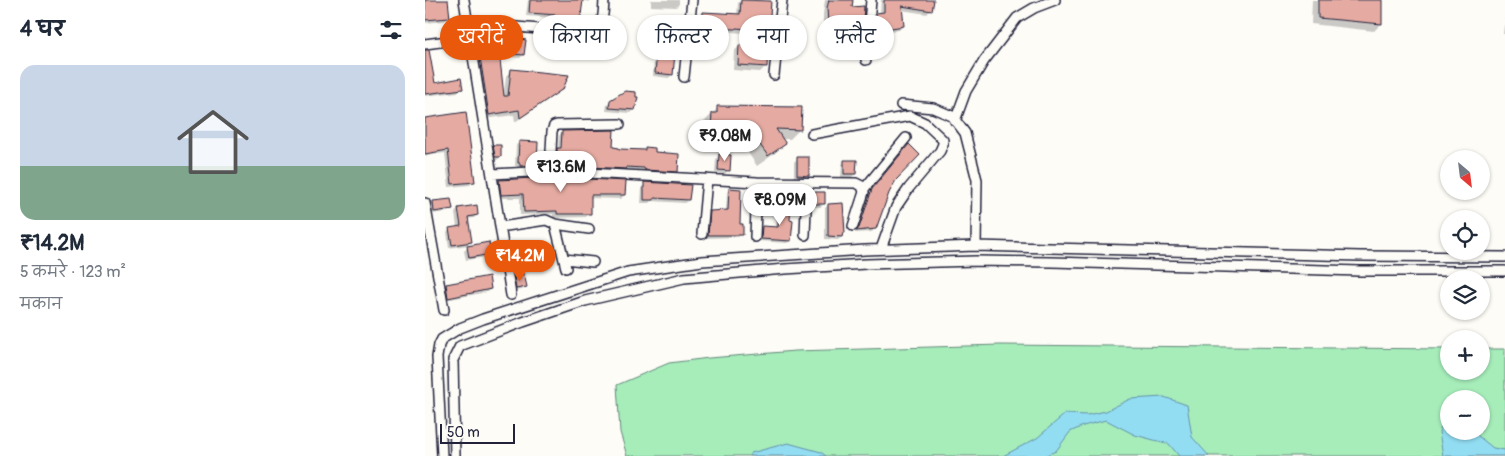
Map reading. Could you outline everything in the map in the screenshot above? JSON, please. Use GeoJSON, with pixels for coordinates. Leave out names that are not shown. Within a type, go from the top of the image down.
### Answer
{"type":"FeatureCollection","features":[{"type":"Feature","properties":{"kind":"street"},"geometry":{"type":"LineString","coordinates":[[464,0],[467,15]]}},
{"type":"Feature","properties":{"kind":"street"},"geometry":{"type":"LineString","coordinates":[[523,28],[587,33],[595,31],[602,20],[604,0]]}},
{"type":"Feature","properties":{"kind":"street"},"geometry":{"type":"LineString","coordinates":[[684,77],[692,0]]}},
{"type":"Feature","properties":{"kind":"street"},"geometry":{"type":"LineString","coordinates":[[773,75],[782,0]]}},
{"type":"Feature","properties":{"kind":"street"},"geometry":{"type":"LineString","coordinates":[[870,15],[871,0]]}},
{"type":"Feature","properties":{"kind":"street"},"geometry":{"type":"LineString","coordinates":[[955,121],[966,91],[984,61],[1017,18],[1034,8],[1055,0]]}},
{"type":"Feature","properties":{"kind":"street"},"geometry":{"type":"LineString","coordinates":[[425,44],[440,42]]}},
{"type":"Feature","properties":{"kind":"street"},"geometry":{"type":"LineString","coordinates":[[474,60],[511,295]]}},
{"type":"Feature","properties":{"kind":"street"},"geometry":{"type":"LineString","coordinates":[[901,105],[933,108],[952,116],[965,133],[977,180],[975,246]]}},
{"type":"Feature","properties":{"kind":"street"},"geometry":{"type":"LineString","coordinates":[[812,134],[910,116],[925,123],[943,140],[940,151],[909,188],[897,207],[881,249]]}},
{"type":"Feature","properties":{"kind":"street"},"geometry":{"type":"LineString","coordinates":[[550,171],[551,131],[554,126],[620,124]]}},
{"type":"Feature","properties":{"kind":"street"},"geometry":{"type":"LineString","coordinates":[[853,226],[864,189],[906,138]]}},
{"type":"Feature","properties":{"kind":"street"},"geometry":{"type":"LineString","coordinates":[[492,174],[550,171],[757,182],[856,183],[864,189]]}},
{"type":"Feature","properties":{"kind":"street"},"geometry":{"type":"LineString","coordinates":[[702,234],[707,179]]}},
{"type":"Feature","properties":{"kind":"street"},"geometry":{"type":"LineString","coordinates":[[755,237],[757,182]]}},
{"type":"Feature","properties":{"kind":"street"},"geometry":{"type":"LineString","coordinates":[[805,235],[807,183]]}},
{"type":"Feature","properties":{"kind":"street"},"geometry":{"type":"LineString","coordinates":[[425,202],[444,310]]}},
{"type":"Feature","properties":{"kind":"street"},"geometry":{"type":"LineString","coordinates":[[501,227],[546,220],[555,224],[589,228]]}},
{"type":"Feature","properties":{"kind":"street"},"geometry":{"type":"LineString","coordinates":[[555,224],[565,264],[593,262]]}},
{"type":"Feature","properties":{"kind":"street"},"geometry":{"type":"LineString","coordinates":[[442,456],[437,351],[442,339],[461,328],[483,319],[628,272],[702,261],[881,249],[975,246],[1360,256],[1505,257]]}},
{"type":"Feature","properties":{"kind":"street"},"geometry":{"type":"LineString","coordinates":[[865,250],[866,264]]}},
{"type":"Feature","properties":{"kind":"street"},"geometry":{"type":"LineString","coordinates":[[1360,256],[1361,271]]}},
{"type":"Feature","properties":{"kind":"street"},"geometry":{"type":"LineString","coordinates":[[455,456],[453,360],[459,346],[585,301],[684,278],[785,269],[944,261],[1033,261],[1361,271],[1505,271]]}},
{"type":"Feature","properties":{"kind":"green space"},"geometry":{"type":"Polygon","coordinates":[[[1000,345],[1440,349],[1440,380],[1490,380],[1490,349],[1505,349],[1505,456],[627,456],[620,432],[617,385],[669,363],[795,351],[1000,345]]]}},
{"type":"Feature","properties":{"kind":"water"},"geometry":{"type":"Polygon","coordinates":[[[1164,397],[1187,405],[1192,437],[1209,456],[1179,456],[1169,444],[1135,435],[1106,420],[1083,426],[1070,432],[1056,451],[1044,456],[1003,456],[1037,438],[1065,414],[1087,415],[1106,411],[1130,399],[1164,397]]]}},
{"type":"Feature","properties":{"kind":"water"},"geometry":{"type":"Polygon","coordinates":[[[1440,440],[1483,440],[1493,448],[1505,450],[1505,456],[1443,456],[1440,440]]]}},
{"type":"Feature","properties":{"kind":"water"},"geometry":{"type":"Polygon","coordinates":[[[788,443],[821,452],[826,456],[749,456],[751,453],[788,443]]]}},
{"type":"Feature","properties":{"kind":"building"},"geometry":{"type":"Polygon","coordinates":[[[425,0],[448,0],[450,15],[440,15],[440,19],[425,20],[425,0]]]}},
{"type":"Feature","properties":{"kind":"building"},"geometry":{"type":"Polygon","coordinates":[[[530,0],[583,0],[581,15],[529,13],[530,0]]]}},
{"type":"Feature","properties":{"kind":"building"},"geometry":{"type":"Polygon","coordinates":[[[741,0],[771,1],[770,15],[739,15],[739,28],[736,29],[729,29],[729,15],[703,15],[703,12],[740,14],[741,0]]]}},
{"type":"Feature","properties":{"kind":"building"},"geometry":{"type":"Polygon","coordinates":[[[829,0],[853,0],[852,7],[864,6],[863,15],[827,15],[829,0]]]}},
{"type":"Feature","properties":{"kind":"building"},"geometry":{"type":"Polygon","coordinates":[[[884,0],[934,0],[932,11],[902,6],[904,26],[894,28],[894,15],[876,15],[876,13],[884,12],[884,0]]]}},
{"type":"Feature","properties":{"kind":"building"},"geometry":{"type":"Polygon","coordinates":[[[1318,0],[1382,0],[1382,24],[1318,18],[1318,0]]]}},
{"type":"Feature","properties":{"kind":"building"},"geometry":{"type":"Polygon","coordinates":[[[523,40],[526,40],[523,55],[523,40]]]}},
{"type":"Feature","properties":{"kind":"building"},"geometry":{"type":"Polygon","coordinates":[[[739,45],[739,60],[767,60],[767,67],[738,65],[739,45]]]}},
{"type":"Feature","properties":{"kind":"building"},"geometry":{"type":"Polygon","coordinates":[[[425,50],[429,50],[435,83],[461,78],[463,89],[425,94],[425,50]]]}},
{"type":"Feature","properties":{"kind":"building"},"geometry":{"type":"Polygon","coordinates":[[[480,60],[500,60],[504,96],[508,96],[511,69],[569,75],[563,89],[520,118],[519,110],[489,115],[480,60]]]}},
{"type":"Feature","properties":{"kind":"building"},"geometry":{"type":"Polygon","coordinates":[[[656,60],[674,60],[673,75],[655,73],[656,60]]]}},
{"type":"Feature","properties":{"kind":"building"},"geometry":{"type":"Polygon","coordinates":[[[625,91],[636,92],[636,97],[638,97],[635,110],[609,108],[610,100],[625,91]]]}},
{"type":"Feature","properties":{"kind":"building"},"geometry":{"type":"Polygon","coordinates":[[[717,106],[802,107],[801,130],[776,129],[786,144],[768,156],[748,128],[711,128],[712,113],[717,113],[717,106]]]}},
{"type":"Feature","properties":{"kind":"building"},"geometry":{"type":"Polygon","coordinates":[[[466,112],[475,182],[452,184],[448,150],[425,154],[425,118],[466,112]]]}},
{"type":"Feature","properties":{"kind":"building"},"geometry":{"type":"Polygon","coordinates":[[[614,130],[613,147],[645,150],[645,147],[655,148],[655,152],[679,154],[678,172],[645,170],[644,168],[626,167],[626,169],[557,165],[557,148],[561,148],[562,131],[614,130]]]}},
{"type":"Feature","properties":{"kind":"building"},"geometry":{"type":"Polygon","coordinates":[[[519,141],[538,142],[537,165],[520,166],[520,163],[518,163],[519,141]]]}},
{"type":"Feature","properties":{"kind":"building"},"geometry":{"type":"Polygon","coordinates":[[[909,144],[920,155],[896,180],[889,193],[876,229],[856,231],[859,228],[872,189],[909,144]]]}},
{"type":"Feature","properties":{"kind":"building"},"geometry":{"type":"Polygon","coordinates":[[[493,145],[501,145],[501,157],[495,157],[493,145]]]}},
{"type":"Feature","properties":{"kind":"building"},"geometry":{"type":"Polygon","coordinates":[[[719,154],[731,155],[730,171],[718,170],[719,154]]]}},
{"type":"Feature","properties":{"kind":"building"},"geometry":{"type":"Polygon","coordinates":[[[797,157],[809,157],[809,176],[797,175],[797,157]]]}},
{"type":"Feature","properties":{"kind":"building"},"geometry":{"type":"Polygon","coordinates":[[[844,160],[857,160],[856,174],[844,174],[844,160]]]}},
{"type":"Feature","properties":{"kind":"building"},"geometry":{"type":"Polygon","coordinates":[[[550,177],[626,181],[625,195],[591,195],[591,214],[557,214],[557,211],[524,212],[523,194],[501,195],[499,180],[550,177]]]}},
{"type":"Feature","properties":{"kind":"building"},"geometry":{"type":"Polygon","coordinates":[[[644,182],[691,185],[689,200],[654,198],[654,200],[644,200],[644,182]]]}},
{"type":"Feature","properties":{"kind":"building"},"geometry":{"type":"Polygon","coordinates":[[[729,188],[741,189],[740,224],[743,224],[743,235],[708,235],[710,211],[728,210],[729,188]]]}},
{"type":"Feature","properties":{"kind":"building"},"geometry":{"type":"Polygon","coordinates":[[[813,192],[825,192],[825,204],[812,204],[813,192]]]}},
{"type":"Feature","properties":{"kind":"building"},"geometry":{"type":"Polygon","coordinates":[[[451,199],[453,209],[434,212],[433,201],[451,199]]]}},
{"type":"Feature","properties":{"kind":"building"},"geometry":{"type":"Polygon","coordinates":[[[780,203],[791,203],[790,220],[793,221],[791,241],[761,239],[762,226],[778,227],[780,203]]]}},
{"type":"Feature","properties":{"kind":"building"},"geometry":{"type":"Polygon","coordinates":[[[843,203],[845,233],[843,233],[842,237],[828,236],[828,204],[843,203]]]}},
{"type":"Feature","properties":{"kind":"building"},"geometry":{"type":"Polygon","coordinates":[[[477,205],[478,215],[468,217],[472,242],[452,245],[449,228],[461,226],[458,208],[477,205]]]}},
{"type":"Feature","properties":{"kind":"building"},"geometry":{"type":"Polygon","coordinates":[[[489,242],[491,254],[469,258],[467,246],[489,242]]]}},
{"type":"Feature","properties":{"kind":"building"},"geometry":{"type":"Polygon","coordinates":[[[524,274],[527,287],[516,289],[514,276],[524,274]]]}},
{"type":"Feature","properties":{"kind":"building"},"geometry":{"type":"Polygon","coordinates":[[[489,276],[491,289],[448,298],[446,284],[489,276]]]}}]}
